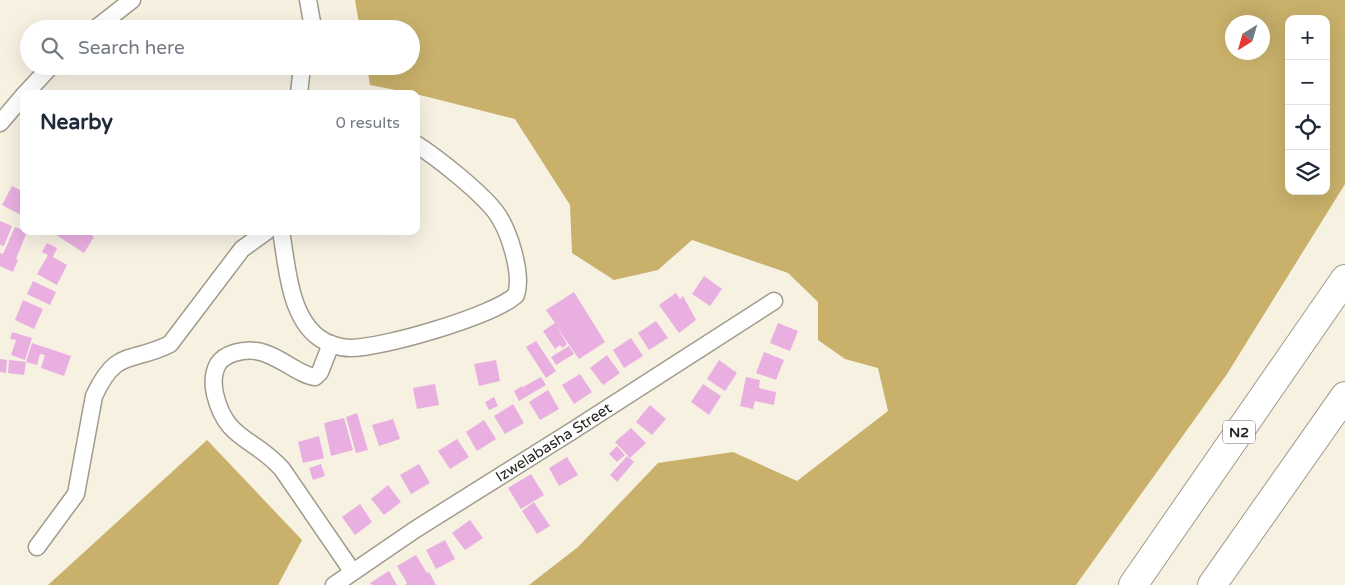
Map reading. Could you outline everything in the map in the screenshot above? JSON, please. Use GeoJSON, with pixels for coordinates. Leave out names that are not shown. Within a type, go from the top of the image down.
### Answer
{"type":"FeatureCollection","features":[{"type":"Feature","properties":{"kind":"highway","name":"N2"},"geometry":{"type":"LineString","coordinates":[[1133,585],[1345,279]]}},
{"type":"Feature","properties":{"kind":"highway"},"geometry":{"type":"LineString","coordinates":[[1212,585],[1345,396]]}},
{"type":"Feature","properties":{"kind":"street"},"geometry":{"type":"LineString","coordinates":[[106,20],[132,0]]}},
{"type":"Feature","properties":{"kind":"street"},"geometry":{"type":"LineString","coordinates":[[308,0],[310,20]]}},
{"type":"Feature","properties":{"kind":"street"},"geometry":{"type":"LineString","coordinates":[[29,90],[43,75]]}},
{"type":"Feature","properties":{"kind":"street"},"geometry":{"type":"LineString","coordinates":[[299,90],[301,75]]}},
{"type":"Feature","properties":{"kind":"street"},"geometry":{"type":"LineString","coordinates":[[1,118],[20,99]]}},
{"type":"Feature","properties":{"kind":"street"},"geometry":{"type":"LineString","coordinates":[[282,235],[297,306],[317,336],[330,344],[349,348],[367,346],[440,328],[506,304],[516,295],[519,287],[517,265],[500,219],[470,188],[420,147]]}},
{"type":"Feature","properties":{"kind":"street"},"geometry":{"type":"LineString","coordinates":[[37,547],[76,494],[94,396],[112,366],[125,358],[159,350],[170,344],[242,249],[261,235]]}},
{"type":"Feature","properties":{"kind":"street","name":"Izwelabasha Street"},"geometry":{"type":"LineString","coordinates":[[334,585],[352,570],[774,301]]}},
{"type":"Feature","properties":{"kind":"street"},"geometry":{"type":"LineString","coordinates":[[330,344],[320,372],[316,377],[308,375],[271,355],[246,350],[224,358],[219,364],[214,387],[222,418],[230,428],[270,456],[282,469],[352,570]]}},
{"type":"Feature","properties":{"kind":"shaded area"},"geometry":{"type":"Polygon","coordinates":[[[355,0],[1345,0],[1345,184],[1227,374],[1076,585],[529,585],[578,547],[658,463],[733,452],[797,481],[888,411],[878,368],[845,359],[818,340],[818,302],[788,273],[692,240],[658,270],[614,280],[572,253],[570,205],[515,119],[420,95],[420,90],[396,90],[370,85],[368,75],[420,75],[420,20],[358,20],[355,0]]]}},
{"type":"Feature","properties":{"kind":"shaded area"},"geometry":{"type":"Polygon","coordinates":[[[207,440],[302,540],[278,585],[48,585],[207,440]]]}},
{"type":"Feature","properties":{"kind":"building"},"geometry":{"type":"Polygon","coordinates":[[[12,186],[20,190],[20,214],[2,205],[12,186]]]}},
{"type":"Feature","properties":{"kind":"building"},"geometry":{"type":"Polygon","coordinates":[[[0,221],[12,226],[4,246],[0,245],[0,221]]]}},
{"type":"Feature","properties":{"kind":"building"},"geometry":{"type":"Polygon","coordinates":[[[15,227],[20,229],[20,235],[26,235],[13,272],[0,266],[0,253],[3,254],[15,227]]]}},
{"type":"Feature","properties":{"kind":"building"},"geometry":{"type":"Polygon","coordinates":[[[56,235],[91,235],[94,237],[84,253],[56,235]]]}},
{"type":"Feature","properties":{"kind":"building"},"geometry":{"type":"Polygon","coordinates":[[[47,243],[57,248],[53,257],[67,265],[57,285],[37,274],[48,255],[42,252],[47,243]]]}},
{"type":"Feature","properties":{"kind":"building"},"geometry":{"type":"Polygon","coordinates":[[[704,276],[722,289],[710,306],[692,294],[704,276]]]}},
{"type":"Feature","properties":{"kind":"building"},"geometry":{"type":"Polygon","coordinates":[[[33,281],[56,292],[50,305],[27,294],[33,281]]]}},
{"type":"Feature","properties":{"kind":"building"},"geometry":{"type":"Polygon","coordinates":[[[574,292],[605,342],[579,359],[556,326],[567,344],[562,348],[560,345],[555,349],[543,331],[555,323],[546,310],[574,292]]]}},
{"type":"Feature","properties":{"kind":"building"},"geometry":{"type":"Polygon","coordinates":[[[676,293],[680,299],[683,296],[696,320],[679,333],[659,305],[676,293]]]}},
{"type":"Feature","properties":{"kind":"building"},"geometry":{"type":"Polygon","coordinates":[[[23,300],[43,309],[34,329],[15,320],[23,300]]]}},
{"type":"Feature","properties":{"kind":"building"},"geometry":{"type":"Polygon","coordinates":[[[656,321],[668,338],[649,350],[638,333],[656,321]]]}},
{"type":"Feature","properties":{"kind":"building"},"geometry":{"type":"Polygon","coordinates":[[[778,323],[798,331],[790,351],[770,343],[778,323]]]}},
{"type":"Feature","properties":{"kind":"building"},"geometry":{"type":"Polygon","coordinates":[[[12,332],[32,338],[25,360],[11,355],[16,340],[10,339],[12,332]]]}},
{"type":"Feature","properties":{"kind":"building"},"geometry":{"type":"Polygon","coordinates":[[[631,338],[643,356],[624,368],[613,350],[631,338]]]}},
{"type":"Feature","properties":{"kind":"building"},"geometry":{"type":"Polygon","coordinates":[[[536,341],[556,371],[546,378],[526,347],[536,341]]]}},
{"type":"Feature","properties":{"kind":"building"},"geometry":{"type":"Polygon","coordinates":[[[32,343],[71,356],[64,376],[41,368],[45,355],[40,354],[37,365],[26,362],[32,343]]]}},
{"type":"Feature","properties":{"kind":"building"},"geometry":{"type":"Polygon","coordinates":[[[569,346],[574,354],[556,365],[551,357],[569,346]]]}},
{"type":"Feature","properties":{"kind":"building"},"geometry":{"type":"Polygon","coordinates":[[[764,352],[784,360],[776,380],[756,373],[764,352]]]}},
{"type":"Feature","properties":{"kind":"building"},"geometry":{"type":"Polygon","coordinates":[[[607,355],[620,373],[603,385],[590,368],[607,355]]]}},
{"type":"Feature","properties":{"kind":"building"},"geometry":{"type":"Polygon","coordinates":[[[0,359],[7,360],[6,373],[0,372],[0,359]]]}},
{"type":"Feature","properties":{"kind":"building"},"geometry":{"type":"Polygon","coordinates":[[[9,360],[26,362],[24,375],[8,373],[9,360]]]}},
{"type":"Feature","properties":{"kind":"building"},"geometry":{"type":"Polygon","coordinates":[[[496,360],[500,381],[479,386],[474,364],[496,360]]]}},
{"type":"Feature","properties":{"kind":"building"},"geometry":{"type":"Polygon","coordinates":[[[719,360],[737,373],[725,391],[707,379],[719,360]]]}},
{"type":"Feature","properties":{"kind":"building"},"geometry":{"type":"Polygon","coordinates":[[[580,374],[592,392],[574,404],[562,385],[580,374]]]}},
{"type":"Feature","properties":{"kind":"building"},"geometry":{"type":"Polygon","coordinates":[[[541,377],[546,385],[519,401],[514,391],[522,386],[527,394],[523,387],[541,377]]]}},
{"type":"Feature","properties":{"kind":"building"},"geometry":{"type":"Polygon","coordinates":[[[746,377],[760,380],[759,388],[776,392],[774,405],[755,401],[753,409],[740,406],[746,377]]]}},
{"type":"Feature","properties":{"kind":"building"},"geometry":{"type":"Polygon","coordinates":[[[435,384],[439,405],[417,409],[413,388],[435,384]]]}},
{"type":"Feature","properties":{"kind":"building"},"geometry":{"type":"Polygon","coordinates":[[[703,384],[721,396],[709,415],[691,402],[703,384]]]}},
{"type":"Feature","properties":{"kind":"building"},"geometry":{"type":"Polygon","coordinates":[[[548,390],[559,409],[540,420],[529,402],[548,390]]]}},
{"type":"Feature","properties":{"kind":"building"},"geometry":{"type":"Polygon","coordinates":[[[494,397],[498,406],[489,410],[485,402],[494,397]]]}},
{"type":"Feature","properties":{"kind":"building"},"geometry":{"type":"Polygon","coordinates":[[[513,404],[524,423],[505,434],[494,416],[513,404]]]}},
{"type":"Feature","properties":{"kind":"building"},"geometry":{"type":"Polygon","coordinates":[[[650,405],[666,419],[652,435],[636,422],[650,405]]]}},
{"type":"Feature","properties":{"kind":"building"},"geometry":{"type":"Polygon","coordinates":[[[357,413],[368,450],[356,453],[346,417],[357,413]]]}},
{"type":"Feature","properties":{"kind":"building"},"geometry":{"type":"Polygon","coordinates":[[[344,418],[353,450],[331,456],[324,423],[344,418]]]}},
{"type":"Feature","properties":{"kind":"building"},"geometry":{"type":"Polygon","coordinates":[[[393,419],[400,439],[379,446],[372,425],[393,419]]]}},
{"type":"Feature","properties":{"kind":"building"},"geometry":{"type":"Polygon","coordinates":[[[484,420],[496,439],[477,451],[466,432],[484,420]]]}},
{"type":"Feature","properties":{"kind":"building"},"geometry":{"type":"Polygon","coordinates":[[[631,428],[646,443],[630,458],[615,442],[631,428]]]}},
{"type":"Feature","properties":{"kind":"building"},"geometry":{"type":"Polygon","coordinates":[[[319,436],[324,458],[303,463],[298,442],[319,436]]]}},
{"type":"Feature","properties":{"kind":"building"},"geometry":{"type":"Polygon","coordinates":[[[457,439],[469,457],[450,469],[438,451],[457,439]]]}},
{"type":"Feature","properties":{"kind":"building"},"geometry":{"type":"Polygon","coordinates":[[[617,446],[625,455],[617,462],[609,454],[617,446]]]}},
{"type":"Feature","properties":{"kind":"building"},"geometry":{"type":"Polygon","coordinates":[[[627,456],[634,462],[617,482],[610,475],[627,456]]]}},
{"type":"Feature","properties":{"kind":"building"},"geometry":{"type":"Polygon","coordinates":[[[567,457],[578,475],[559,486],[549,468],[567,457]]]}},
{"type":"Feature","properties":{"kind":"building"},"geometry":{"type":"Polygon","coordinates":[[[321,464],[325,476],[313,480],[309,468],[321,464]]]}},
{"type":"Feature","properties":{"kind":"building"},"geometry":{"type":"Polygon","coordinates":[[[419,464],[430,483],[411,494],[400,475],[419,464]]]}},
{"type":"Feature","properties":{"kind":"building"},"geometry":{"type":"Polygon","coordinates":[[[531,474],[544,495],[521,509],[508,488],[531,474]]]}},
{"type":"Feature","properties":{"kind":"building"},"geometry":{"type":"Polygon","coordinates":[[[388,485],[401,502],[384,515],[371,499],[388,485]]]}},
{"type":"Feature","properties":{"kind":"building"},"geometry":{"type":"Polygon","coordinates":[[[534,502],[550,526],[537,534],[522,511],[534,502]]]}},
{"type":"Feature","properties":{"kind":"building"},"geometry":{"type":"Polygon","coordinates":[[[360,504],[372,522],[355,535],[342,517],[360,504]]]}},
{"type":"Feature","properties":{"kind":"building"},"geometry":{"type":"Polygon","coordinates":[[[470,520],[483,538],[465,550],[452,533],[470,520]]]}},
{"type":"Feature","properties":{"kind":"building"},"geometry":{"type":"Polygon","coordinates":[[[445,540],[455,559],[436,569],[426,550],[445,540]]]}},
{"type":"Feature","properties":{"kind":"building"},"geometry":{"type":"Polygon","coordinates":[[[416,555],[436,585],[405,585],[407,583],[397,566],[416,555]]]}},
{"type":"Feature","properties":{"kind":"building"},"geometry":{"type":"Polygon","coordinates":[[[389,571],[397,585],[372,585],[370,583],[389,571]]]}}]}
